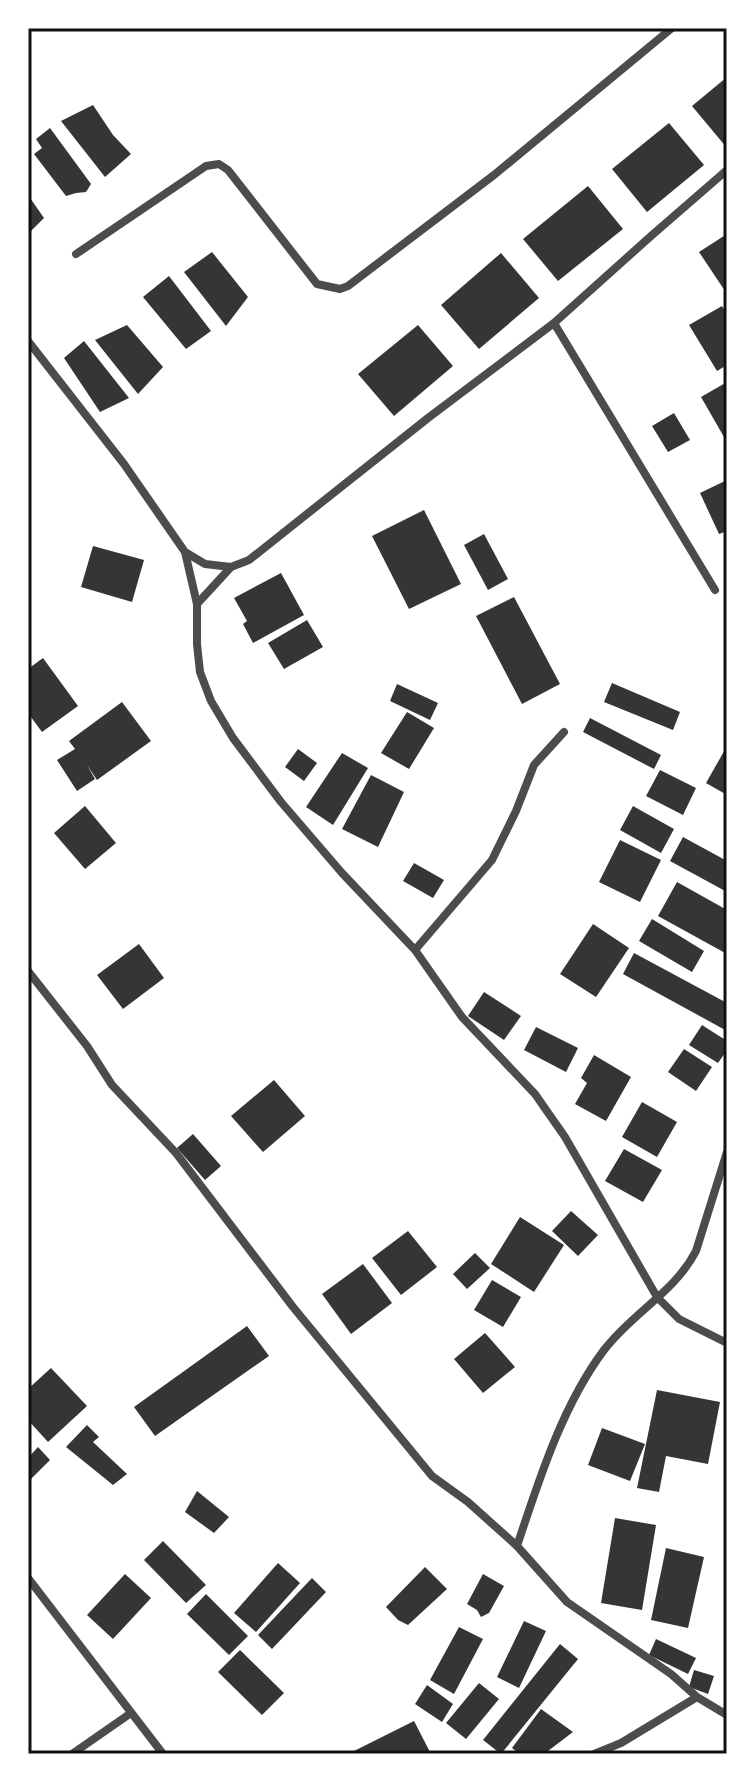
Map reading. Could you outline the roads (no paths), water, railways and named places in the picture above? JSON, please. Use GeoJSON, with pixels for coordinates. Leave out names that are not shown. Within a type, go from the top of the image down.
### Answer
{"type":"FeatureCollection","features":[{"type":"Feature","properties":{"kind":"street"},"geometry":{"type":"LineString","coordinates":[[76,254],[206,166],[219,164],[228,170],[317,284],[340,289],[348,286],[494,175],[672,28]]}},
{"type":"Feature","properties":{"kind":"street"},"geometry":{"type":"LineString","coordinates":[[197,604],[231,567],[249,560],[554,323],[727,170]]}},
{"type":"Feature","properties":{"kind":"street"},"geometry":{"type":"LineString","coordinates":[[554,323],[715,590]]}},
{"type":"Feature","properties":{"kind":"street"},"geometry":{"type":"LineString","coordinates":[[28,341],[124,464],[185,552],[197,604],[200,672],[211,701],[233,738],[281,802],[342,873],[415,950],[462,1017],[535,1094],[565,1137],[657,1297],[679,1319],[727,1343]]}},
{"type":"Feature","properties":{"kind":"street"},"geometry":{"type":"LineString","coordinates":[[185,552],[205,564],[231,567]]}},
{"type":"Feature","properties":{"kind":"street"},"geometry":{"type":"LineString","coordinates":[[415,950],[492,860],[534,765],[564,732]]}},
{"type":"Feature","properties":{"kind":"street"},"geometry":{"type":"LineString","coordinates":[[28,971],[87,1046],[112,1085],[176,1153],[293,1307],[432,1476],[468,1502],[517,1546],[567,1602],[671,1674],[697,1697],[727,1715]]}},
{"type":"Feature","properties":{"kind":"street"},"geometry":{"type":"LineString","coordinates":[[517,1546],[546,1460],[581,1385],[625,1325],[678,1279],[696,1251],[727,1152]]}},
{"type":"Feature","properties":{"kind":"street"},"geometry":{"type":"LineString","coordinates":[[28,1578],[163,1754]]}},
{"type":"Feature","properties":{"kind":"street"},"geometry":{"type":"LineString","coordinates":[[594,1754],[621,1743],[697,1697]]}},
{"type":"Feature","properties":{"kind":"street"},"geometry":{"type":"LineString","coordinates":[[72,1754],[131,1713]]}}]}
